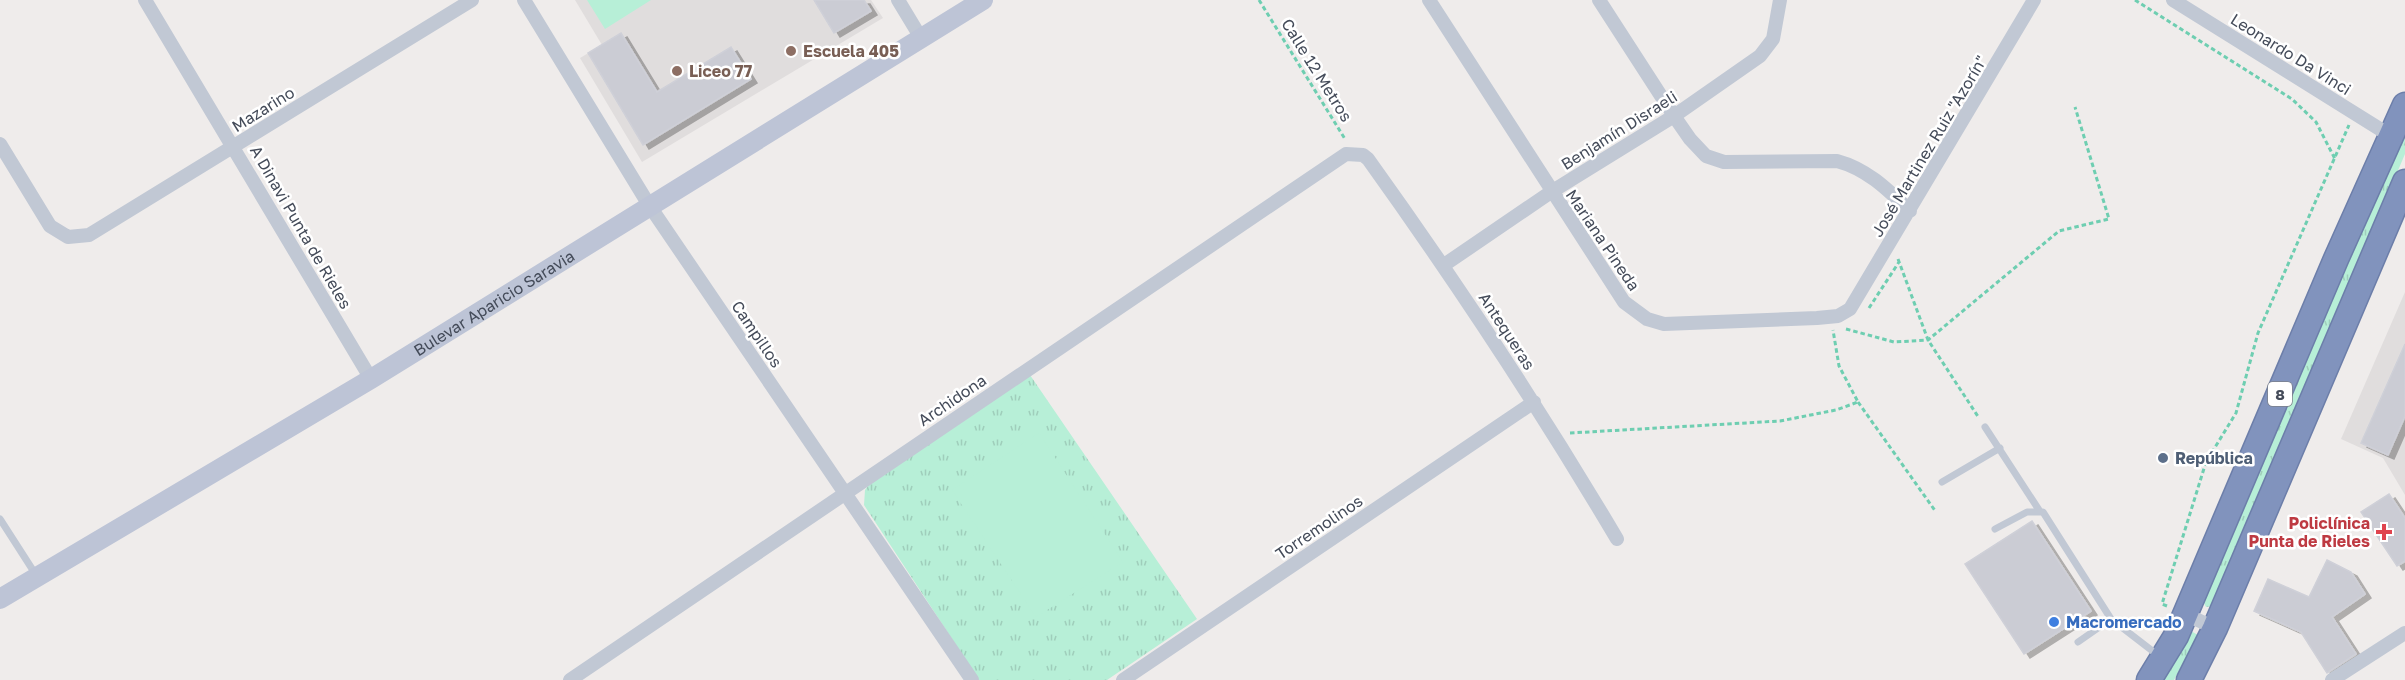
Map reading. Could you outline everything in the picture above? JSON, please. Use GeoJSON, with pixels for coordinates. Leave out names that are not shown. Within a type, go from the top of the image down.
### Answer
{"type":"FeatureCollection","features":[{"type":"Feature","properties":{"kind":"highway","name":"8"},"geometry":{"type":"LineString","coordinates":[[2149,680],[2185,614],[2405,105]]}},
{"type":"Feature","properties":{"kind":"highway","name":"8"},"geometry":{"type":"LineString","coordinates":[[2189,680],[2215,628],[2405,182]]}},
{"type":"Feature","properties":{"kind":"street","name":"A Dinavi Punta de Rieles"},"geometry":{"type":"LineString","coordinates":[[145,0],[371,379]]}},
{"type":"Feature","properties":{"kind":"street","name":"Mazarino"},"geometry":{"type":"LineString","coordinates":[[0,144],[50,225],[68,237],[89,235],[472,0]]}},
{"type":"Feature","properties":{"kind":"street","name":"Campillos"},"geometry":{"type":"LineString","coordinates":[[524,0],[649,205],[972,680]]}},
{"type":"Feature","properties":{"kind":"street"},"geometry":{"type":"LineString","coordinates":[[898,0],[921,38]]}},
{"type":"Feature","properties":{"kind":"street","name":"Bulevar Aparicio Saravia"},"geometry":{"type":"LineString","coordinates":[[0,599],[371,379],[982,0]]}},
{"type":"Feature","properties":{"kind":"street","name":"Mariana Pineda"},"geometry":{"type":"LineString","coordinates":[[1429,0],[1623,302],[1647,319],[1664,324],[1831,317],[1850,309]]}},
{"type":"Feature","properties":{"kind":"street"},"geometry":{"type":"LineString","coordinates":[[1599,0],[1674,116],[1699,150],[1714,160],[1724,162],[1836,161],[1851,165],[1875,178],[1911,210]]}},
{"type":"Feature","properties":{"kind":"street","name":"Benjamín Disraeli"},"geometry":{"type":"LineString","coordinates":[[1444,265],[1551,192],[1674,116],[1768,48],[1777,28],[1780,0]]}},
{"type":"Feature","properties":{"kind":"street","name":"José Martinez Ruiz \"Azorín\""},"geometry":{"type":"LineString","coordinates":[[1850,309],[2034,0]]}},
{"type":"Feature","properties":{"kind":"street","name":"Leonardo Da Vinci"},"geometry":{"type":"LineString","coordinates":[[2173,0],[2391,136]]}},
{"type":"Feature","properties":{"kind":"street","name":"Antequeras"},"geometry":{"type":"LineString","coordinates":[[1354,154],[1368,159],[1444,265],[1534,402],[1617,539]]}},
{"type":"Feature","properties":{"kind":"street","name":"Archidona"},"geometry":{"type":"LineString","coordinates":[[570,680],[1336,158],[1354,154]]}},
{"type":"Feature","properties":{"kind":"street","name":"Torremolinos"},"geometry":{"type":"LineString","coordinates":[[1132,678],[1534,402]]}},
{"type":"Feature","properties":{"kind":"street"},"geometry":{"type":"LineString","coordinates":[[2185,614],[2215,628]]}},
{"type":"Feature","properties":{"kind":"street"},"geometry":{"type":"LineString","coordinates":[[2332,680],[2405,633]]}},
{"type":"Feature","properties":{"kind":"lane"},"geometry":{"type":"LineString","coordinates":[[1985,427],[2038,510],[2048,515],[2111,619],[2162,658]]}},
{"type":"Feature","properties":{"kind":"lane"},"geometry":{"type":"LineString","coordinates":[[1942,482],[2000,448]]}},
{"type":"Feature","properties":{"kind":"lane"},"geometry":{"type":"LineString","coordinates":[[1995,528],[2027,512],[2038,510]]}},
{"type":"Feature","properties":{"kind":"lane"},"geometry":{"type":"LineString","coordinates":[[0,519],[38,577]]}},
{"type":"Feature","properties":{"kind":"lane"},"geometry":{"type":"LineString","coordinates":[[2078,642],[2111,619]]}},
{"type":"Feature","properties":{"kind":"path","name":"Calle 12 Metros"},"geometry":{"type":"LineString","coordinates":[[1259,0],[1354,154]]}},
{"type":"Feature","properties":{"kind":"path"},"geometry":{"type":"LineString","coordinates":[[2135,0],[2292,99],[2316,122],[2335,159]]}},
{"type":"Feature","properties":{"kind":"path"},"geometry":{"type":"LineString","coordinates":[[1844,329],[1894,342],[1928,340],[2059,231],[2109,219],[2075,107]]}},
{"type":"Feature","properties":{"kind":"path"},"geometry":{"type":"LineString","coordinates":[[2185,614],[2162,604],[2206,462],[2236,412],[2258,333],[2354,112]]}},
{"type":"Feature","properties":{"kind":"path"},"geometry":{"type":"LineString","coordinates":[[1892,241],[1928,340],[1985,427]]}},
{"type":"Feature","properties":{"kind":"path"},"geometry":{"type":"LineString","coordinates":[[1831,317],[1839,366],[1858,402],[1936,512]]}},
{"type":"Feature","properties":{"kind":"path"},"geometry":{"type":"LineString","coordinates":[[1557,439],[1576,431],[1780,421],[1836,410],[1858,402]]}},
{"type":"Feature","properties":{"kind":"shaded area","name":"Liceo 77"},"geometry":{"type":"Polygon","coordinates":[[[575,0],[871,0],[883,18],[642,162],[580,58],[602,45],[575,0]]]}},
{"type":"Feature","properties":{"kind":"shaded area"},"geometry":{"type":"Polygon","coordinates":[[[2405,292],[2405,495],[2383,458],[2341,439],[2405,292]]]}},
{"type":"Feature","properties":{"kind":"green space"},"geometry":{"type":"Polygon","coordinates":[[[587,0],[651,0],[605,29],[587,0]]]}},
{"type":"Feature","properties":{"kind":"green space"},"geometry":{"type":"Polygon","coordinates":[[[2405,127],[2405,154],[2213,606],[2206,607],[2203,601],[2405,127]]]}},
{"type":"Feature","properties":{"kind":"green space"},"geometry":{"type":"Polygon","coordinates":[[[1030,375],[1197,619],[1107,680],[979,680],[864,505],[865,490],[871,482],[1030,375]]]}},
{"type":"Feature","properties":{"kind":"green space"},"geometry":{"type":"Polygon","coordinates":[[[1039,433],[1123,562],[1036,617],[952,490],[1039,433]]]}},
{"type":"Feature","properties":{"kind":"green space"},"geometry":{"type":"Polygon","coordinates":[[[2189,630],[2198,635],[2174,680],[2161,680],[2189,630]]]}},
{"type":"Feature","properties":{"kind":"building"},"geometry":{"type":"Polygon","coordinates":[[[814,0],[864,0],[871,11],[834,33],[814,0]]]}},
{"type":"Feature","properties":{"kind":"building"},"geometry":{"type":"Polygon","coordinates":[[[621,33],[657,92],[731,47],[751,79],[643,145],[588,53],[621,33]]]}},
{"type":"Feature","properties":{"kind":"building"},"geometry":{"type":"Polygon","coordinates":[[[2405,344],[2405,416],[2388,455],[2361,443],[2405,344]]]}},
{"type":"Feature","properties":{"kind":"building","name":"Policlínica Punta de Rieles"},"geometry":{"type":"Polygon","coordinates":[[[2389,494],[2405,518],[2405,561],[2397,566],[2361,512],[2389,494]]]}},
{"type":"Feature","properties":{"kind":"building"},"geometry":{"type":"Polygon","coordinates":[[[2032,521],[2091,611],[2024,654],[1965,564],[2032,521]]]}},
{"type":"Feature","properties":{"kind":"building"},"geometry":{"type":"Polygon","coordinates":[[[2327,560],[2351,572],[2365,594],[2332,617],[2356,654],[2327,673],[2301,632],[2254,611],[2268,579],[2309,597],[2327,560]]]}},
{"type":"Feature","properties":{"kind":"place","name":"Escuela 405"},"geometry":{"type":"Point","coordinates":[791,51]}},
{"type":"Feature","properties":{"kind":"place","name":"Liceo 77"},"geometry":{"type":"Point","coordinates":[677,71]}},
{"type":"Feature","properties":{"kind":"place","name":"República"},"geometry":{"type":"Point","coordinates":[2163,458]}},
{"type":"Feature","properties":{"kind":"place","name":"Policlínica Punta de Rieles"},"geometry":{"type":"Point","coordinates":[2384,532]}},
{"type":"Feature","properties":{"kind":"place","name":"Macromercado"},"geometry":{"type":"Point","coordinates":[2054,622]}}]}
